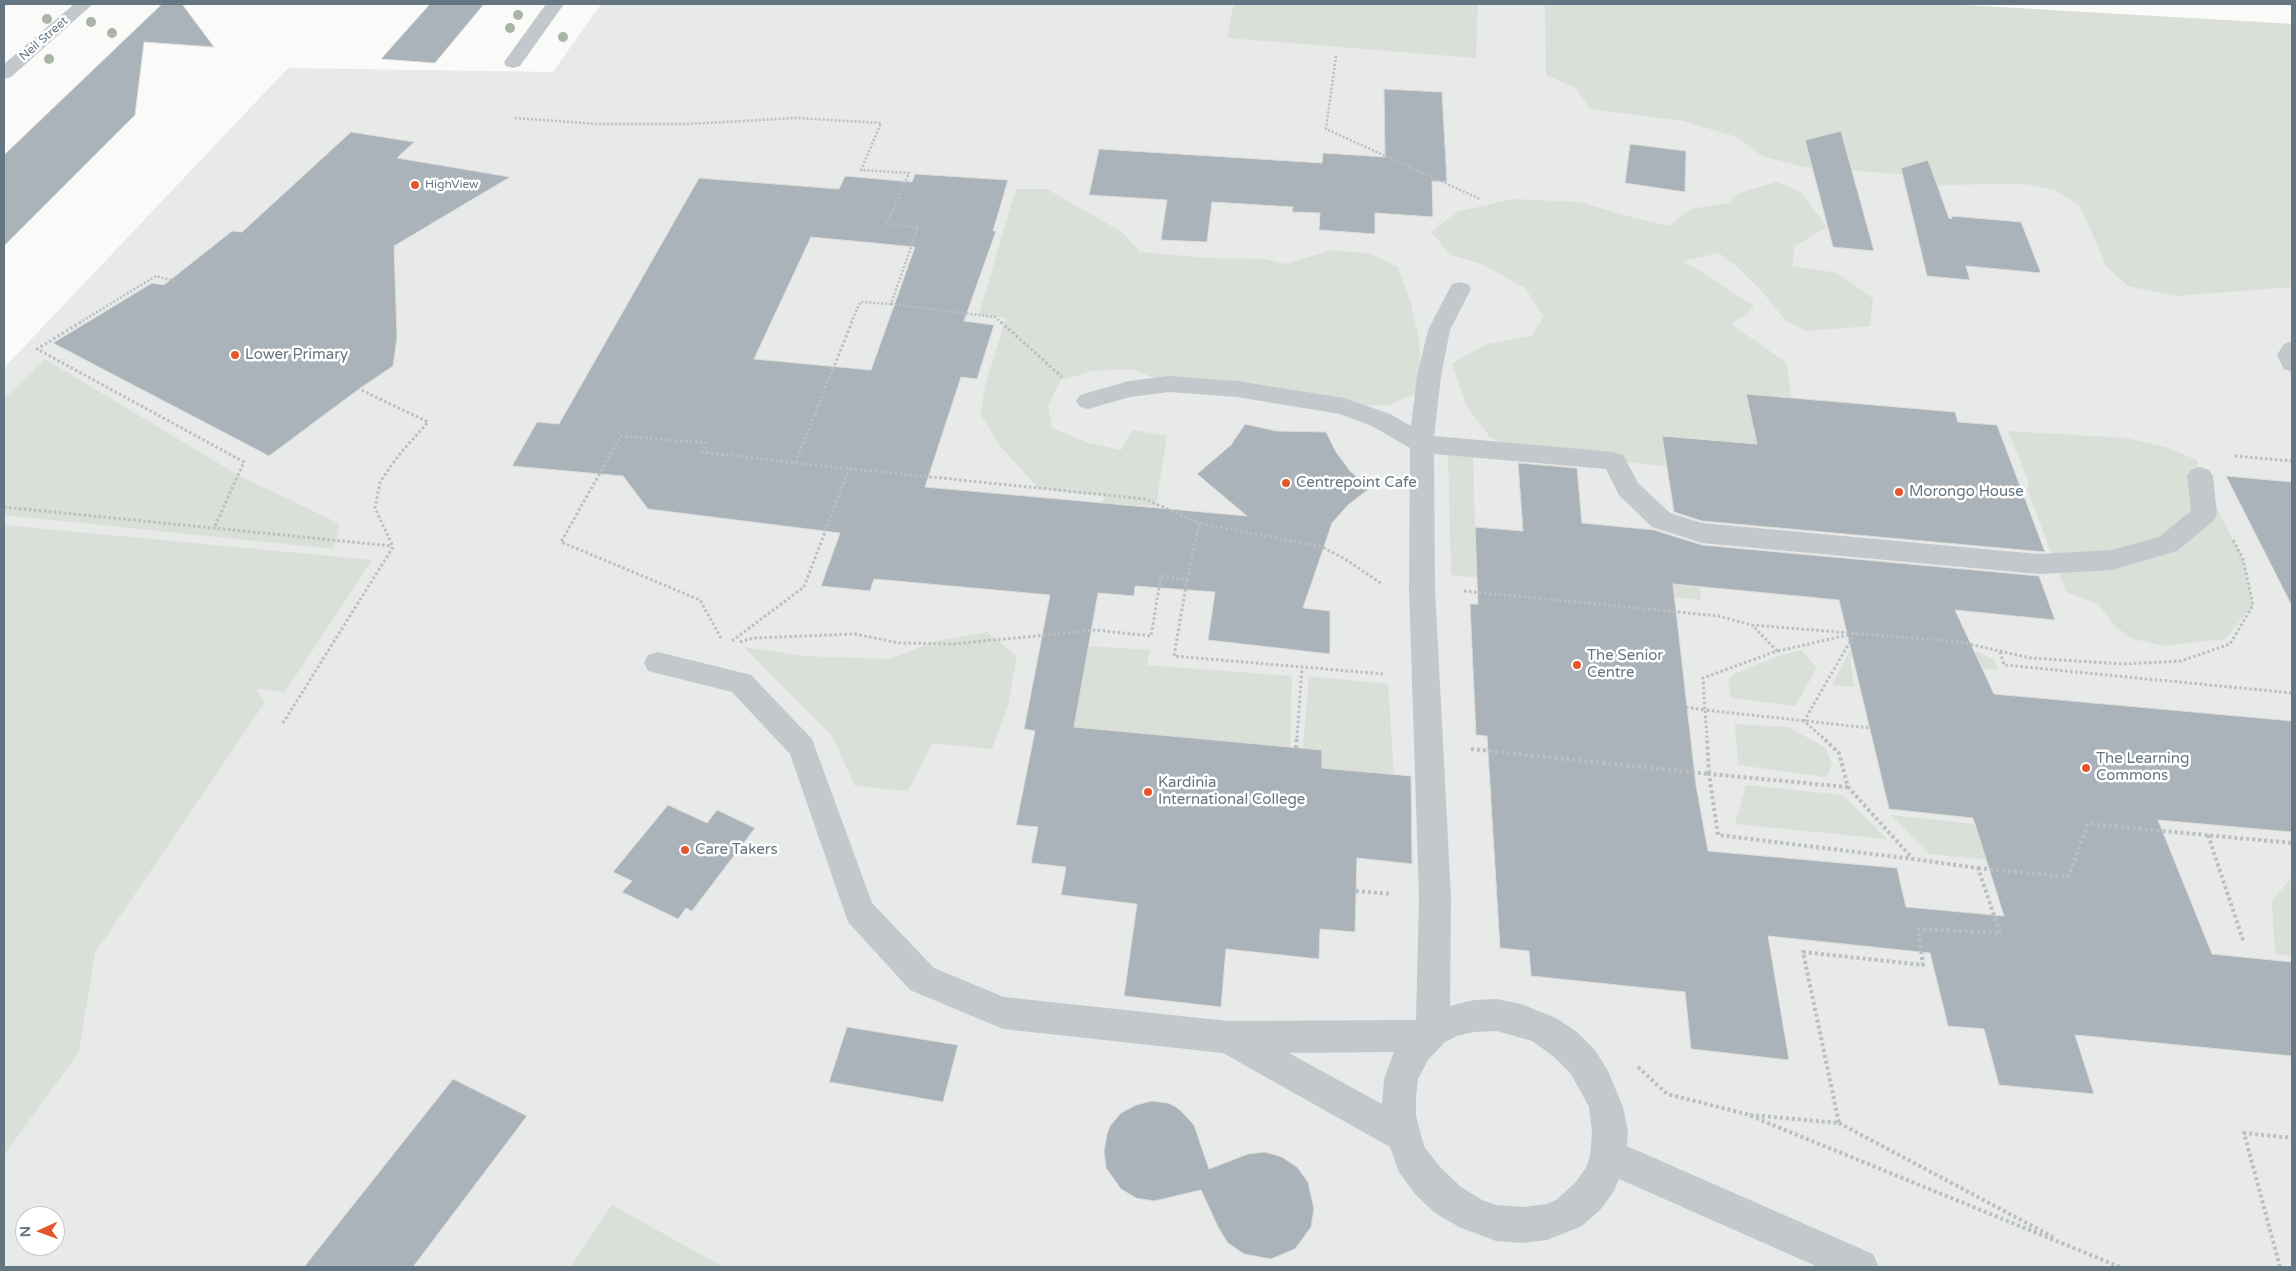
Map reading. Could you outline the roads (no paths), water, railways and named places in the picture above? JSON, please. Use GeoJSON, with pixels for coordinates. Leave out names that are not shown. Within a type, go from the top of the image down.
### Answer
{"type":"FeatureCollection","features":[{"type":"Feature","properties":{"kind":"street","name":"Neil Street"},"geometry":{"type":"LineString","coordinates":[[4,73],[84,4]]}},
{"type":"Feature","properties":{"kind":"street"},"geometry":{"type":"LineString","coordinates":[[513,62],[555,4]]}},
{"type":"Feature","properties":{"kind":"street"},"geometry":{"type":"LineString","coordinates":[[1430,1034],[1435,898],[1422,588],[1422,444],[1429,376],[1439,330],[1460,289]]}},
{"type":"Feature","properties":{"kind":"street"},"geometry":{"type":"LineString","coordinates":[[2292,349],[2290,354],[2292,364]]}},
{"type":"Feature","properties":{"kind":"street"},"geometry":{"type":"LineString","coordinates":[[1088,401],[1129,389],[1169,384],[1237,389],[1344,406],[1381,420],[1422,444],[1614,461],[1628,489],[1661,520],[1702,534],[2038,564],[2112,560],[2168,544],[2204,514],[2200,476]]}},
{"type":"Feature","properties":{"kind":"street"},"geometry":{"type":"LineString","coordinates":[[658,663],[741,683],[802,748],[859,912],[922,979],[1003,1013],[1228,1037],[1430,1034]]}},
{"type":"Feature","properties":{"kind":"street"},"geometry":{"type":"LineString","coordinates":[[1497,1015],[1521,1020],[1544,1029],[1565,1044],[1587,1069],[1596,1084],[1606,1107],[1610,1132],[1608,1156],[1601,1178],[1587,1197],[1569,1213],[1547,1222],[1523,1225],[1496,1223],[1472,1214],[1448,1200],[1428,1181],[1412,1159],[1403,1135],[1399,1116],[1401,1079],[1416,1048],[1430,1034],[1452,1021],[1474,1016],[1497,1015]]}},
{"type":"Feature","properties":{"kind":"street"},"geometry":{"type":"LineString","coordinates":[[1228,1037],[1403,1135]]}},
{"type":"Feature","properties":{"kind":"street"},"geometry":{"type":"LineString","coordinates":[[1608,1156],[1860,1267]]}},
{"type":"Feature","properties":{"kind":"place","name":"HighView"},"geometry":{"type":"Point","coordinates":[415,185]}},
{"type":"Feature","properties":{"kind":"place","name":"Lower Primary"},"geometry":{"type":"Point","coordinates":[235,355]}},
{"type":"Feature","properties":{"kind":"place","name":"Centrepoint Cafe"},"geometry":{"type":"Point","coordinates":[1286,483]}},
{"type":"Feature","properties":{"kind":"place","name":"Morongo House"},"geometry":{"type":"Point","coordinates":[1899,492]}},
{"type":"Feature","properties":{"kind":"place","name":"The Senior Centre"},"geometry":{"type":"Point","coordinates":[1577,665]}},
{"type":"Feature","properties":{"kind":"place","name":"The Learning Commons"},"geometry":{"type":"Point","coordinates":[2086,768]}},
{"type":"Feature","properties":{"kind":"place","name":"Kardinia International College"},"geometry":{"type":"Point","coordinates":[1148,792]}},
{"type":"Feature","properties":{"kind":"place","name":"Care Takers"},"geometry":{"type":"Point","coordinates":[685,850]}}]}
